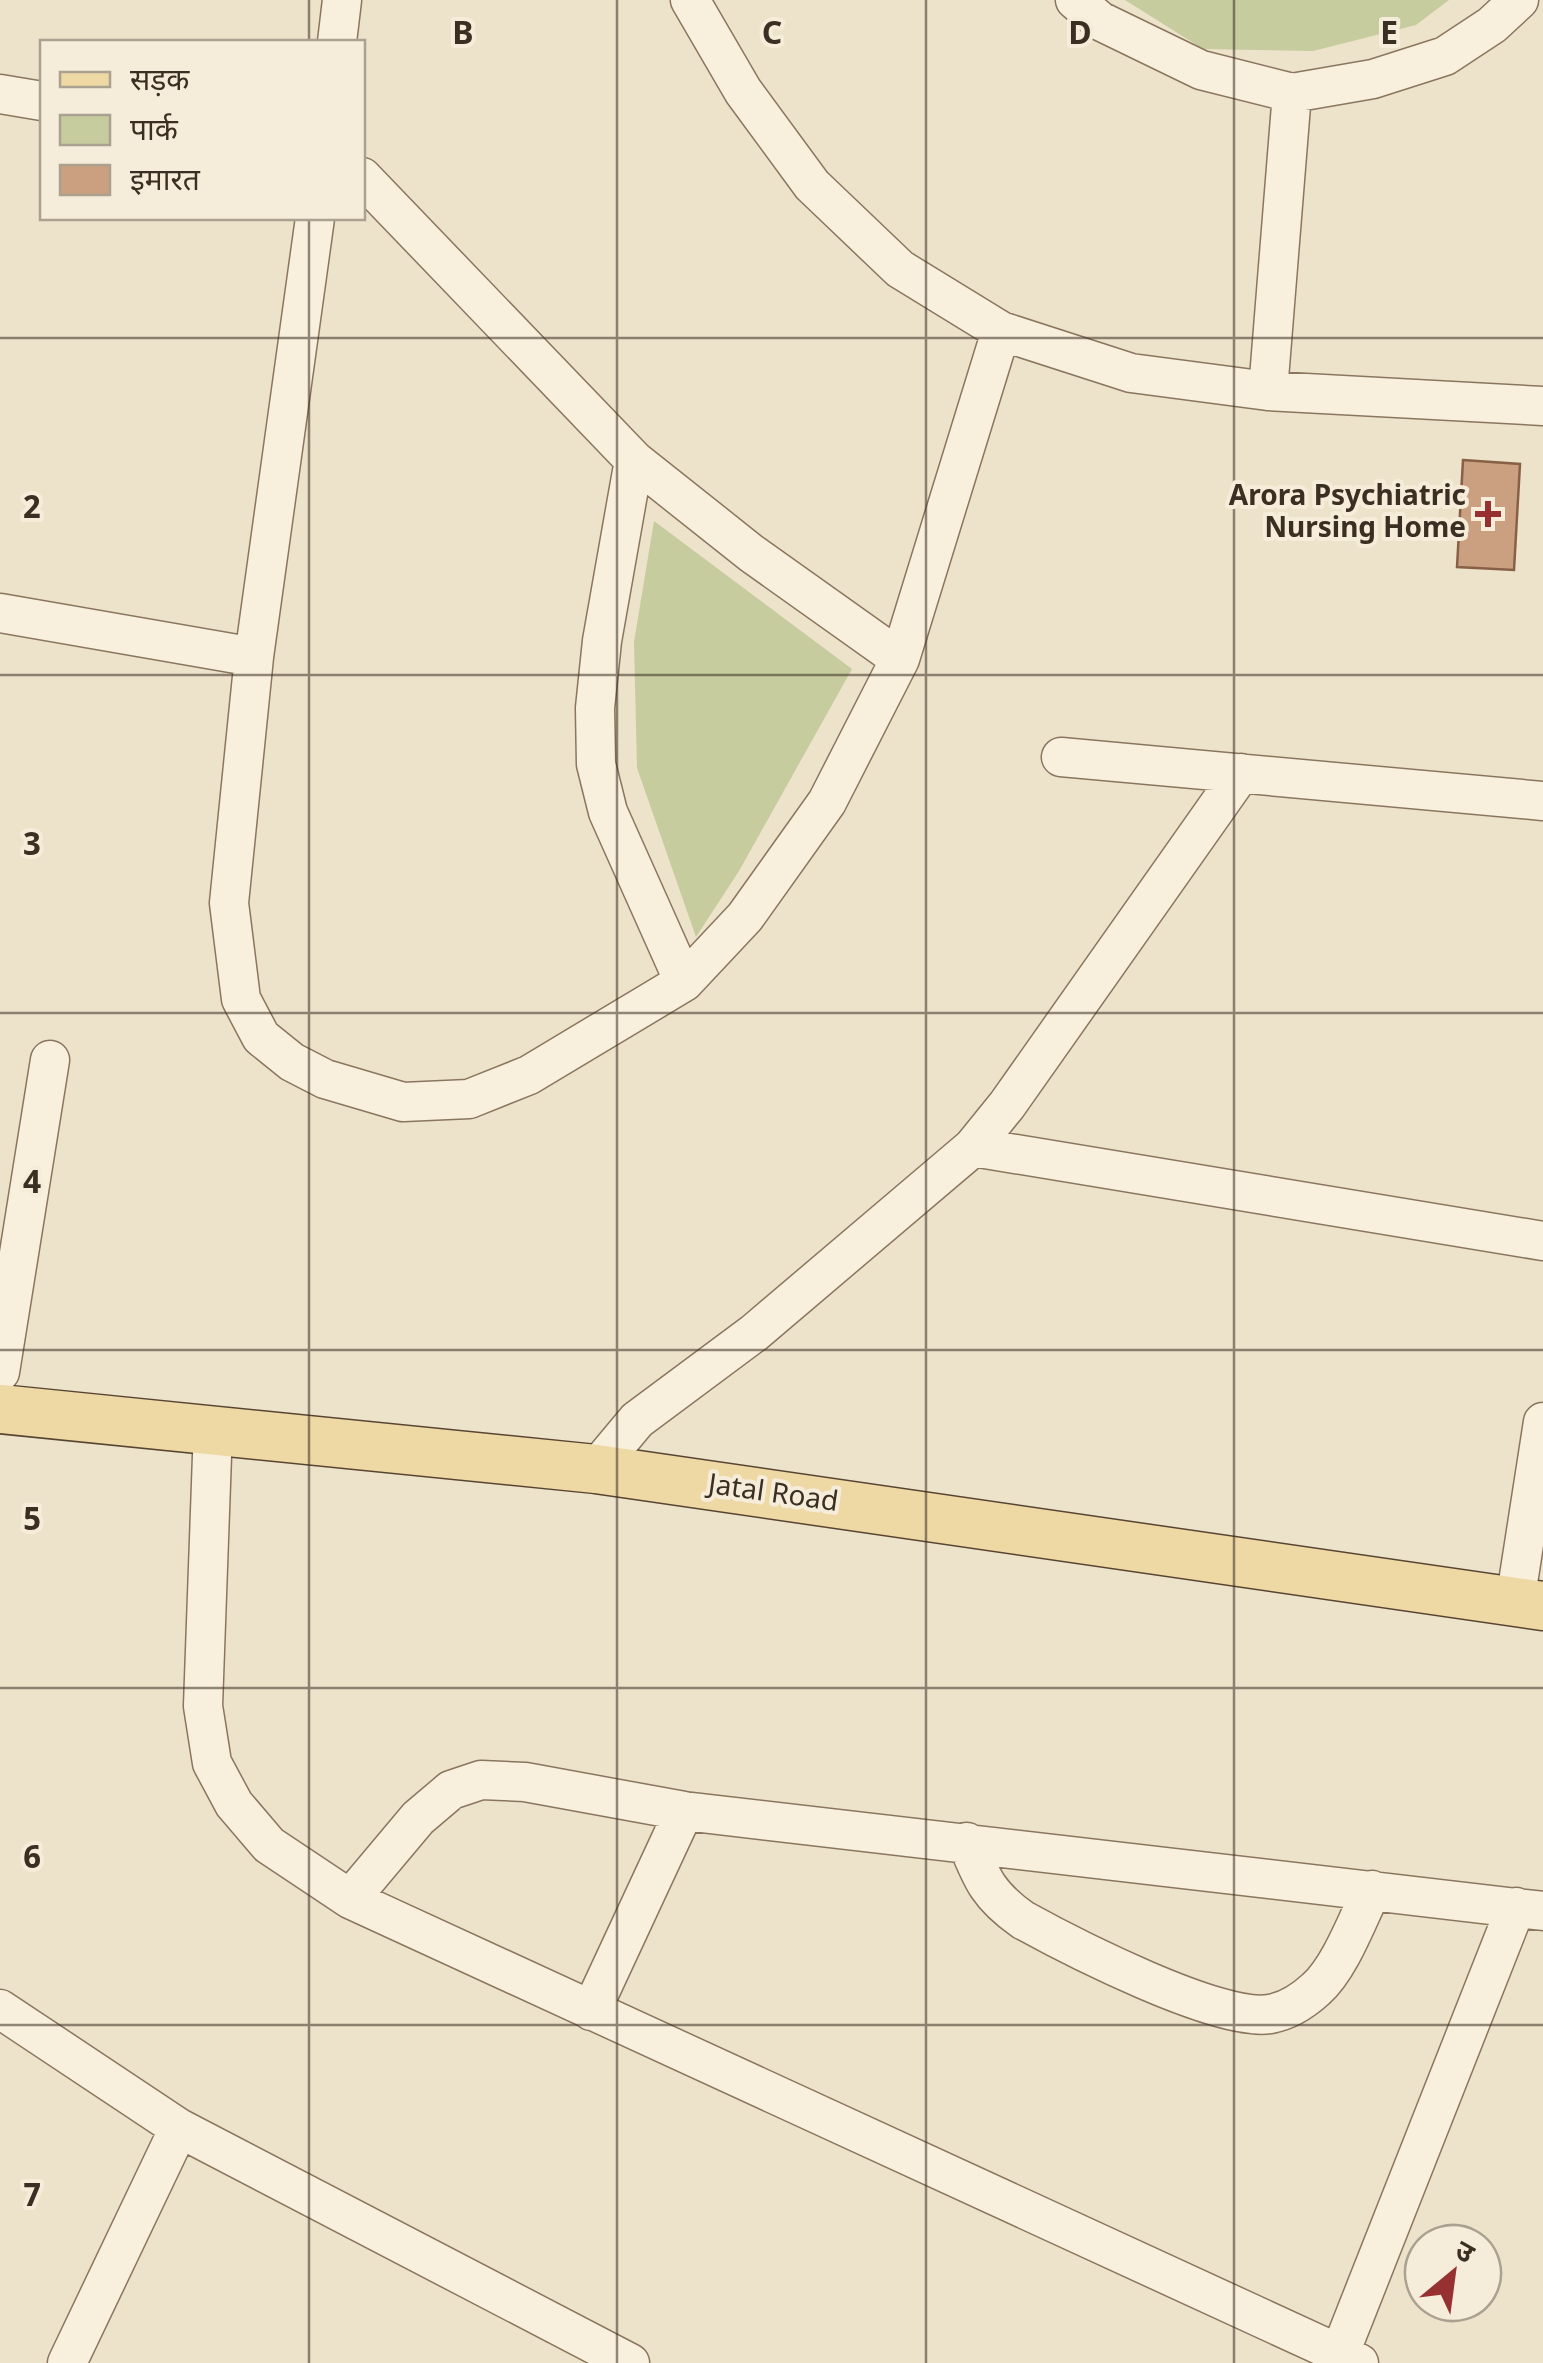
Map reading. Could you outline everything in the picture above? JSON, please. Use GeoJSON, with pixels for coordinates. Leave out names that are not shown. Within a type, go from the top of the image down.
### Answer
{"type":"FeatureCollection","features":[{"type":"Feature","properties":{"kind":"main road","name":"Jatal Road"},"geometry":{"type":"LineString","coordinates":[[0,1409],[596,1469],[1529,1604]]}},
{"type":"Feature","properties":{"kind":"street"},"geometry":{"type":"LineString","coordinates":[[337,40],[342,0]]}},
{"type":"Feature","properties":{"kind":"street"},"geometry":{"type":"LineString","coordinates":[[690,0],[743,91],[812,185],[900,269],[1002,331],[1132,373],[1268,391],[1543,406]]}},
{"type":"Feature","properties":{"kind":"street"},"geometry":{"type":"LineString","coordinates":[[1075,0],[1100,21],[1201,70],[1292,93],[1373,79],[1444,56],[1492,25],[1519,0]]}},
{"type":"Feature","properties":{"kind":"street"},"geometry":{"type":"LineString","coordinates":[[1268,391],[1292,93]]}},
{"type":"Feature","properties":{"kind":"street"},"geometry":{"type":"LineString","coordinates":[[0,94],[40,101]]}},
{"type":"Feature","properties":{"kind":"street"},"geometry":{"type":"LineString","coordinates":[[365,180],[634,460],[751,552],[900,659]]}},
{"type":"Feature","properties":{"kind":"street"},"geometry":{"type":"LineString","coordinates":[[315,220],[254,657],[229,903],[240,999],[261,1037],[292,1062],[324,1079],[403,1102],[469,1099],[529,1074],[684,982],[745,917],[827,802],[900,659],[1002,331]]}},
{"type":"Feature","properties":{"kind":"street"},"geometry":{"type":"LineString","coordinates":[[634,460],[602,642],[595,708],[596,764],[608,812],[684,982]]}},
{"type":"Feature","properties":{"kind":"street"},"geometry":{"type":"LineString","coordinates":[[0,613],[254,657]]}},
{"type":"Feature","properties":{"kind":"street"},"geometry":{"type":"LineString","coordinates":[[1060,757],[1543,801]]}},
{"type":"Feature","properties":{"kind":"street"},"geometry":{"type":"LineString","coordinates":[[596,1469],[637,1420],[754,1333],[973,1147],[1007,1106],[1240,774]]}},
{"type":"Feature","properties":{"kind":"street"},"geometry":{"type":"LineString","coordinates":[[0,1372],[50,1060]]}},
{"type":"Feature","properties":{"kind":"street"},"geometry":{"type":"LineString","coordinates":[[973,1147],[1543,1241]]}},
{"type":"Feature","properties":{"kind":"street"},"geometry":{"type":"LineString","coordinates":[[1529,1604],[1543,1422]]}},
{"type":"Feature","properties":{"kind":"street"},"geometry":{"type":"LineString","coordinates":[[213,1428],[203,1706],[212,1763],[234,1804],[269,1845],[350,1900],[1349,2358],[1529,1909],[684,1811],[525,1782],[481,1780],[451,1790],[418,1818],[350,1900]]}},
{"type":"Feature","properties":{"kind":"street"},"geometry":{"type":"LineString","coordinates":[[592,2012],[684,1811]]}},
{"type":"Feature","properties":{"kind":"street"},"geometry":{"type":"LineString","coordinates":[[968,1842],[984,1884],[1000,1904],[1022,1920],[1180,1994],[1227,2010],[1268,2015],[1293,2006],[1319,1987],[1372,1890]]}},
{"type":"Feature","properties":{"kind":"street"},"geometry":{"type":"LineString","coordinates":[[0,2009],[180,2128],[630,2363]]}},
{"type":"Feature","properties":{"kind":"street"},"geometry":{"type":"LineString","coordinates":[[66,2363],[180,2128]]}},
{"type":"Feature","properties":{"kind":"green space"},"geometry":{"type":"Polygon","coordinates":[[[1125,0],[1449,0],[1416,25],[1313,51],[1203,49],[1125,0]]]}},
{"type":"Feature","properties":{"kind":"green space"},"geometry":{"type":"Polygon","coordinates":[[[654,521],[852,669],[739,871],[696,937],[637,768],[634,642],[654,521]]]}},
{"type":"Feature","properties":{"kind":"building"},"geometry":{"type":"Polygon","coordinates":[[[1463,460],[1520,464],[1514,570],[1457,567],[1463,460]]]}},
{"type":"Feature","properties":{"kind":"place","name":"Arora Psychiatric Nursing Home"},"geometry":{"type":"Point","coordinates":[1488,514]}}]}
